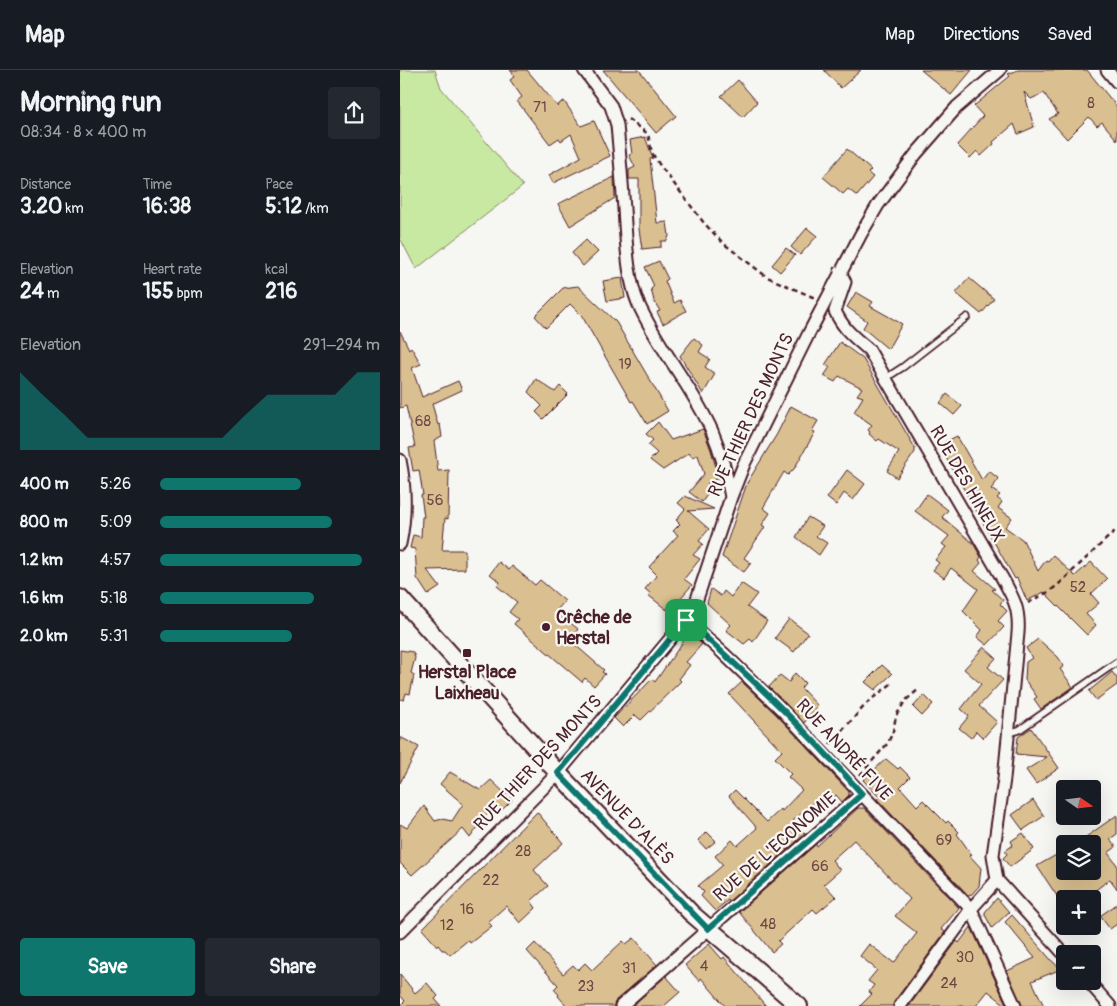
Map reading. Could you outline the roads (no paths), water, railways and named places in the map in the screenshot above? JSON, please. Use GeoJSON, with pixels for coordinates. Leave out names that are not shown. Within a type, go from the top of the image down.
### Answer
{"type":"FeatureCollection","features":[{"type":"Feature","properties":{"kind":"street"},"geometry":{"type":"LineString","coordinates":[[584,70],[611,106],[617,126],[632,285],[652,330],[712,431],[720,452],[731,497]]}},
{"type":"Feature","properties":{"kind":"street","name":"RUE THIER DES MONTS"},"geometry":{"type":"LineString","coordinates":[[400,932],[558,773],[686,620],[695,605],[704,582],[731,497],[744,464],[840,272],[878,205],[916,154],[957,107],[1000,70]]}},
{"type":"Feature","properties":{"kind":"street"},"geometry":{"type":"LineString","coordinates":[[1108,70],[1117,82]]}},
{"type":"Feature","properties":{"kind":"street","name":"RUE DES HINEUX"},"geometry":{"type":"LineString","coordinates":[[840,272],[845,282],[835,311],[843,327],[869,350],[1015,602],[1019,618],[1018,633],[1004,779],[993,855],[997,880]]}},
{"type":"Feature","properties":{"kind":"street"},"geometry":{"type":"LineString","coordinates":[[400,460],[404,481],[405,521],[400,544]]}},
{"type":"Feature","properties":{"kind":"street","name":"AVENUE D'ALÈS"},"geometry":{"type":"LineString","coordinates":[[400,598],[558,773],[708,929],[799,1006]]}},
{"type":"Feature","properties":{"kind":"street","name":"RUE ANDRÉ FIVE"},"geometry":{"type":"LineString","coordinates":[[686,620],[730,659],[822,751],[971,909],[1015,1006]]}},
{"type":"Feature","properties":{"kind":"street","name":"RUE DE L'ECONOMIE"},"geometry":{"type":"LineString","coordinates":[[621,1006],[862,794]]}},
{"type":"Feature","properties":{"kind":"street"},"geometry":{"type":"LineString","coordinates":[[900,1006],[971,909],[983,898],[997,880],[1056,945]]}},
{"type":"Feature","properties":{"kind":"street"},"geometry":{"type":"LineString","coordinates":[[1096,990],[1110,1006]]}},
{"type":"Feature","properties":{"kind":"lane"},"geometry":{"type":"LineString","coordinates":[[886,378],[967,317]]}},
{"type":"Feature","properties":{"kind":"lane"},"geometry":{"type":"LineString","coordinates":[[1008,734],[1019,730],[1117,662]]}},
{"type":"Feature","properties":{"kind":"place","name":"Crêche de Herstal"},"geometry":{"type":"Point","coordinates":[546,627]}},
{"type":"Feature","properties":{"kind":"place","name":"Herstal Place Laixheau"},"geometry":{"type":"Point","coordinates":[467,653]}}]}
